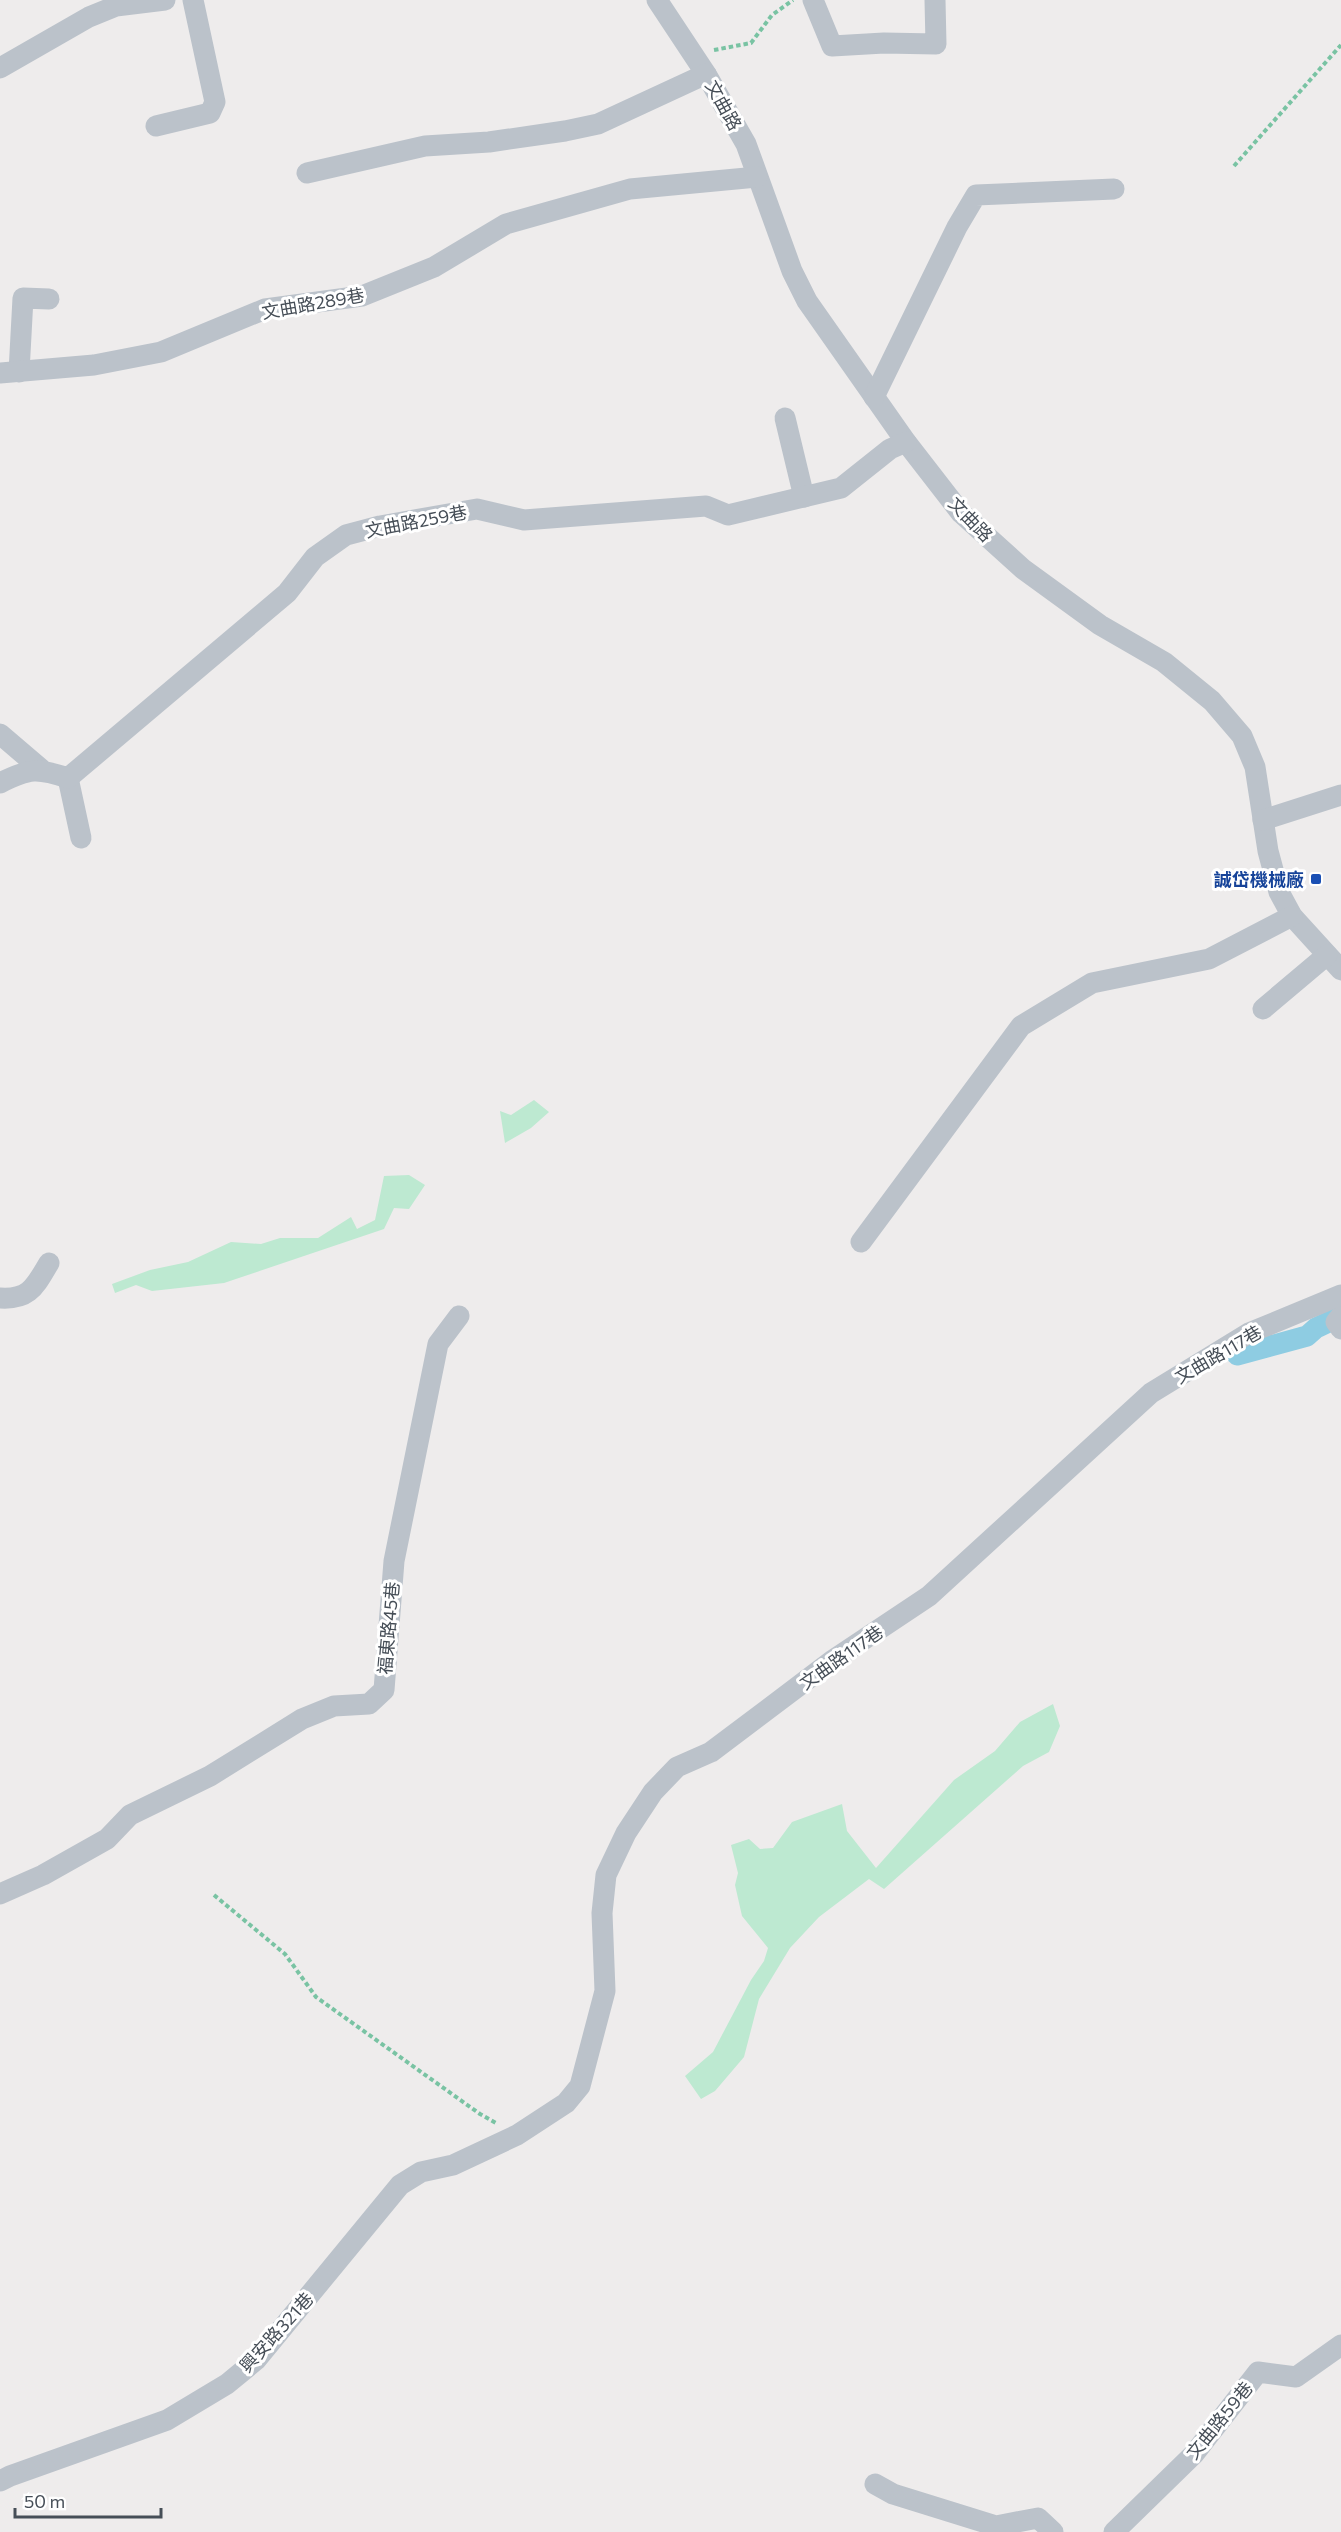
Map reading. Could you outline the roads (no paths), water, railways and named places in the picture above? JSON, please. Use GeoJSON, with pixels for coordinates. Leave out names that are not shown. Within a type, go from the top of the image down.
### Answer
{"type":"FeatureCollection","features":[{"type":"Feature","properties":{"kind":"street"},"geometry":{"type":"LineString","coordinates":[[0,68],[89,17],[116,6],[165,0]]}},
{"type":"Feature","properties":{"kind":"street"},"geometry":{"type":"LineString","coordinates":[[156,126],[210,113],[215,102],[193,0]]}},
{"type":"Feature","properties":{"kind":"street","name":"文曲路"},"geometry":{"type":"LineString","coordinates":[[657,0],[706,74],[746,144],[792,271],[807,301],[906,442],[961,513],[1023,569],[1100,625],[1164,662],[1212,701],[1242,736],[1255,768],[1263,820],[1279,892],[1292,916],[1334,963]]}},
{"type":"Feature","properties":{"kind":"street"},"geometry":{"type":"LineString","coordinates":[[813,0],[832,46],[884,43],[936,44],[935,0]]}},
{"type":"Feature","properties":{"kind":"street"},"geometry":{"type":"LineString","coordinates":[[307,173],[425,146],[489,142],[598,124],[706,74]]}},
{"type":"Feature","properties":{"kind":"street","name":"文曲路289巷"},"geometry":{"type":"LineString","coordinates":[[10,372],[94,365],[161,352],[265,309],[362,296],[434,267],[506,224],[630,189],[757,177]]}},
{"type":"Feature","properties":{"kind":"street"},"geometry":{"type":"LineString","coordinates":[[874,397],[957,227],[976,195],[1114,189]]}},
{"type":"Feature","properties":{"kind":"street"},"geometry":{"type":"LineString","coordinates":[[10,372],[23,298],[49,298]]}},
{"type":"Feature","properties":{"kind":"street"},"geometry":{"type":"LineString","coordinates":[[785,418],[804,497]]}},
{"type":"Feature","properties":{"kind":"street","name":"文曲路259巷"},"geometry":{"type":"LineString","coordinates":[[68,778],[287,593],[315,557],[346,535],[380,526],[477,509],[524,520],[705,506],[728,515],[842,488],[890,449],[906,442]]}},
{"type":"Feature","properties":{"kind":"street"},"geometry":{"type":"LineString","coordinates":[[0,734],[41,770]]}},
{"type":"Feature","properties":{"kind":"street"},"geometry":{"type":"LineString","coordinates":[[0,783],[19,773],[41,770],[68,778],[81,838]]}},
{"type":"Feature","properties":{"kind":"street"},"geometry":{"type":"LineString","coordinates":[[1263,820],[1341,795]]}},
{"type":"Feature","properties":{"kind":"street"},"geometry":{"type":"LineString","coordinates":[[861,1242],[1022,1026],[1092,983],[1209,959],[1292,916]]}},
{"type":"Feature","properties":{"kind":"street"},"geometry":{"type":"LineString","coordinates":[[1263,1009],[1334,963]]}},
{"type":"Feature","properties":{"kind":"street"},"geometry":{"type":"LineString","coordinates":[[0,1298],[12,1299],[32,1292],[50,1263]]}},
{"type":"Feature","properties":{"kind":"street","name":"文曲路117巷"},"geometry":{"type":"LineString","coordinates":[[518,2135],[566,2103],[580,2086],[605,1991],[602,1913],[606,1875],[626,1833],[653,1792],[677,1767],[711,1752],[833,1660],[929,1596],[1151,1393],[1249,1333],[1341,1295]]}},
{"type":"Feature","properties":{"kind":"street","name":"福東路45巷"},"geometry":{"type":"LineString","coordinates":[[0,1894],[42,1875],[107,1839],[130,1815],[210,1776],[302,1719],[334,1706],[369,1704],[384,1690],[396,1549],[438,1344],[459,1316]]}},
{"type":"Feature","properties":{"kind":"street"},"geometry":{"type":"LineString","coordinates":[[1341,1316],[1336,1322],[1341,1329]]}},
{"type":"Feature","properties":{"kind":"street","name":"興安路321巷"},"geometry":{"type":"LineString","coordinates":[[0,2481],[167,2420],[226,2384],[256,2360],[400,2185],[421,2172],[453,2164],[518,2135]]}},
{"type":"Feature","properties":{"kind":"street","name":"文曲路59巷"},"geometry":{"type":"LineString","coordinates":[[1113,2532],[1194,2454],[1258,2372],[1296,2377],[1341,2345]]}},
{"type":"Feature","properties":{"kind":"street"},"geometry":{"type":"LineString","coordinates":[[875,2484],[893,2494],[996,2526],[1038,2517],[1053,2532]]}},
{"type":"Feature","properties":{"kind":"waterway"},"geometry":{"type":"LineString","coordinates":[[1237,1355],[1307,1336],[1316,1328],[1341,1316]]}},
{"type":"Feature","properties":{"kind":"place","name":"誠岱機械廠"},"geometry":{"type":"Point","coordinates":[1316,879]}}]}
